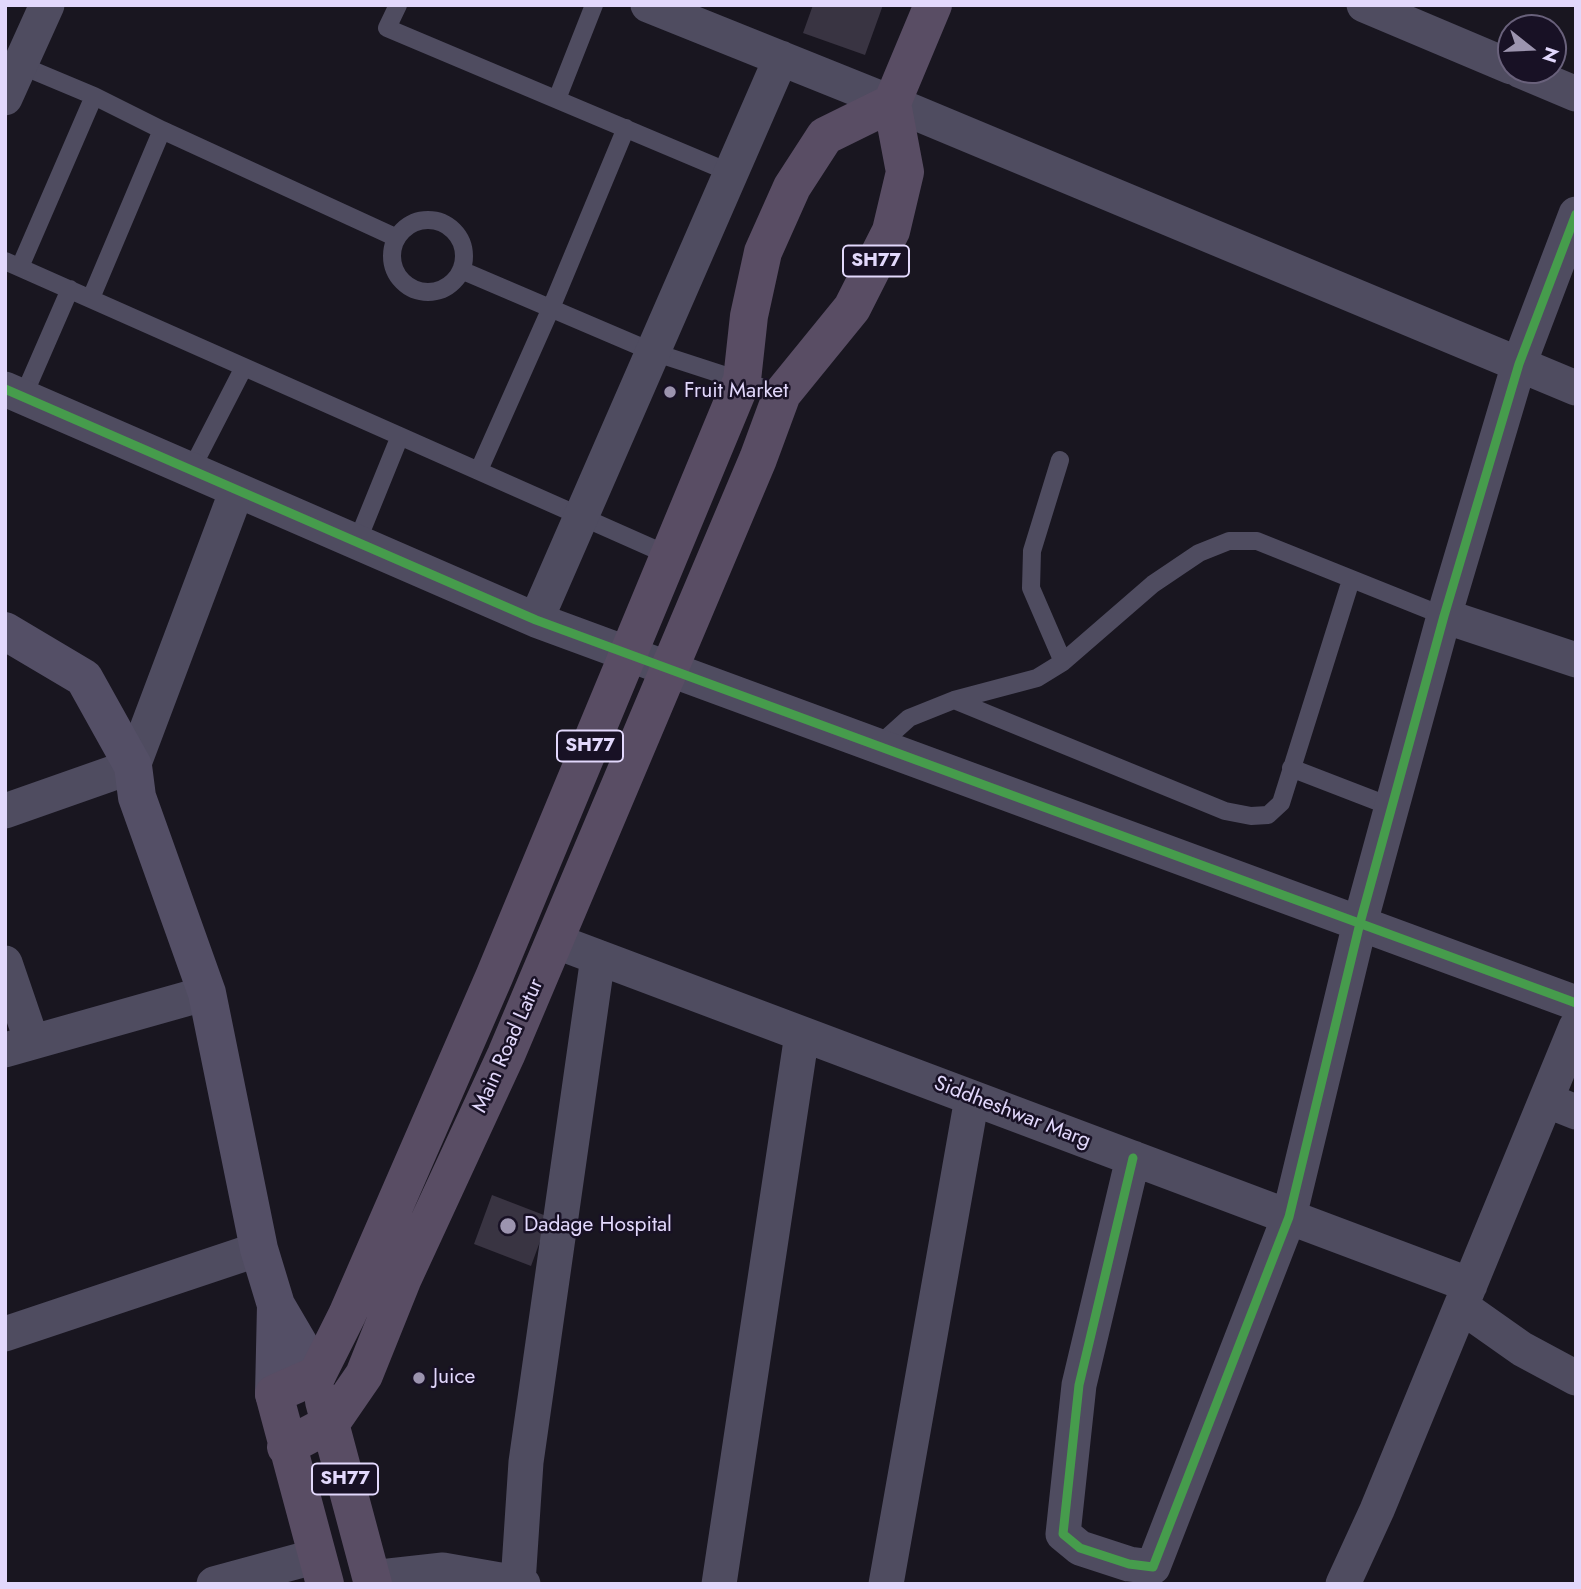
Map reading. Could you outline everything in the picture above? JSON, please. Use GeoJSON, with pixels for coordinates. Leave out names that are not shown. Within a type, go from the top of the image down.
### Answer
{"type":"FeatureCollection","features":[{"type":"Feature","properties":{"kind":"main road"},"geometry":{"type":"LineString","coordinates":[[892,103],[933,5]]}},
{"type":"Feature","properties":{"kind":"main road","name":"SH77"},"geometry":{"type":"LineString","coordinates":[[372,1581],[317,1375],[352,1302],[494,977],[742,380],[749,316],[763,252],[792,187],[825,136],[892,103],[905,172],[891,231],[852,308],[782,394]]}},
{"type":"Feature","properties":{"kind":"main road","name":"Main Road Latur"},"geometry":{"type":"LineString","coordinates":[[286,1447],[331,1423],[363,1375],[403,1278],[506,1055],[555,941],[782,394]]}},
{"type":"Feature","properties":{"kind":"main road"},"geometry":{"type":"LineString","coordinates":[[5,631],[84,678],[134,766],[137,797],[207,993],[259,1249],[276,1305],[317,1375],[274,1394],[276,1305]]}},
{"type":"Feature","properties":{"kind":"main road","name":"SH77"},"geometry":{"type":"LineString","coordinates":[[274,1394],[321,1570]]}},
{"type":"Feature","properties":{"kind":"street"},"geometry":{"type":"LineString","coordinates":[[5,98],[47,5]]}},
{"type":"Feature","properties":{"kind":"street"},"geometry":{"type":"LineString","coordinates":[[648,5],[892,103],[1576,388]]}},
{"type":"Feature","properties":{"kind":"street"},"geometry":{"type":"LineString","coordinates":[[1364,5],[1497,61]]}},
{"type":"Feature","properties":{"kind":"street"},"geometry":{"type":"LineString","coordinates":[[536,620],[781,58]]}},
{"type":"Feature","properties":{"kind":"street"},"geometry":{"type":"LineString","coordinates":[[1552,84],[1576,94]]}},
{"type":"Feature","properties":{"kind":"street"},"geometry":{"type":"LineString","coordinates":[[1133,1158],[1079,1385],[1063,1534],[1080,1548],[1129,1564],[1153,1567],[1289,1217],[1360,923],[1444,617],[1519,364],[1576,214]]}},
{"type":"Feature","properties":{"kind":"street"},"geometry":{"type":"LineString","coordinates":[[14,393],[536,620],[1576,1003]]}},
{"type":"Feature","properties":{"kind":"street"},"geometry":{"type":"LineString","coordinates":[[5,811],[134,766],[237,490]]}},
{"type":"Feature","properties":{"kind":"street"},"geometry":{"type":"LineString","coordinates":[[1444,617],[1576,660]]}},
{"type":"Feature","properties":{"kind":"street","name":"Siddheshwar Marg"},"geometry":{"type":"LineString","coordinates":[[555,941],[1289,1217],[1465,1295],[1522,1349],[1576,1378]]}},
{"type":"Feature","properties":{"kind":"street"},"geometry":{"type":"LineString","coordinates":[[372,1581],[443,1570],[521,1583],[526,1462],[598,957]]}},
{"type":"Feature","properties":{"kind":"street"},"geometry":{"type":"LineString","coordinates":[[5,963],[19,1046],[207,993]]}},
{"type":"Feature","properties":{"kind":"street"},"geometry":{"type":"LineString","coordinates":[[1343,1584],[1377,1510],[1465,1295],[1561,1106],[1576,1027]]}},
{"type":"Feature","properties":{"kind":"street"},"geometry":{"type":"LineString","coordinates":[[719,1584],[802,1034]]}},
{"type":"Feature","properties":{"kind":"street"},"geometry":{"type":"LineString","coordinates":[[886,1584],[972,1098]]}},
{"type":"Feature","properties":{"kind":"street"},"geometry":{"type":"LineString","coordinates":[[5,1334],[259,1249]]}},
{"type":"Feature","properties":{"kind":"street"},"geometry":{"type":"LineString","coordinates":[[214,1584],[321,1570]]}},
{"type":"Feature","properties":{"kind":"lane"},"geometry":{"type":"LineString","coordinates":[[398,5],[387,28],[731,173]]}},
{"type":"Feature","properties":{"kind":"lane"},"geometry":{"type":"LineString","coordinates":[[557,99],[594,5]]}},
{"type":"Feature","properties":{"kind":"lane"},"geometry":{"type":"LineString","coordinates":[[20,65],[94,96],[397,238]]}},
{"type":"Feature","properties":{"kind":"lane"},"geometry":{"type":"LineString","coordinates":[[94,96],[13,264],[668,555]]}},
{"type":"Feature","properties":{"kind":"lane"},"geometry":{"type":"LineString","coordinates":[[479,470],[551,308],[626,128]]}},
{"type":"Feature","properties":{"kind":"lane"},"geometry":{"type":"LineString","coordinates":[[91,298],[162,130]]}},
{"type":"Feature","properties":{"kind":"lane"},"geometry":{"type":"LineString","coordinates":[[415,222],[440,222],[451,228],[459,238],[463,250],[461,270],[451,284],[440,290],[416,290],[404,284],[392,262],[392,250],[397,238],[404,228],[415,222]]}},
{"type":"Feature","properties":{"kind":"lane"},"geometry":{"type":"LineString","coordinates":[[461,270],[653,352],[782,394]]}},
{"type":"Feature","properties":{"kind":"lane"},"geometry":{"type":"LineString","coordinates":[[14,393],[70,289]]}},
{"type":"Feature","properties":{"kind":"lane"},"geometry":{"type":"LineString","coordinates":[[191,470],[244,366]]}},
{"type":"Feature","properties":{"kind":"lane"},"geometry":{"type":"LineString","coordinates":[[357,542],[400,436]]}},
{"type":"Feature","properties":{"kind":"lane"},"geometry":{"type":"LineString","coordinates":[[1060,460],[1032,551],[1031,588],[1063,662]]}},
{"type":"Feature","properties":{"kind":"lane"},"geometry":{"type":"LineString","coordinates":[[879,745],[909,718],[954,700],[1037,678],[1063,662],[1153,584],[1199,553],[1229,541],[1257,541],[1444,617]]}},
{"type":"Feature","properties":{"kind":"lane"},"geometry":{"type":"LineString","coordinates":[[954,700],[1225,811],[1269,816],[1280,803],[1351,580]]}},
{"type":"Feature","properties":{"kind":"lane"},"geometry":{"type":"LineString","coordinates":[[1291,768],[1392,807]]}},
{"type":"Feature","properties":{"kind":"building"},"geometry":{"type":"Polygon","coordinates":[[[813,5],[883,5],[865,55],[803,33],[813,5]]]}},
{"type":"Feature","properties":{"kind":"building"},"geometry":{"type":"Polygon","coordinates":[[[492,1195],[549,1217],[531,1266],[474,1244],[492,1195]]]}},
{"type":"Feature","properties":{"kind":"cycle path"},"geometry":{"type":"LineString","coordinates":[[1133,1158],[1079,1385],[1063,1534],[1080,1548],[1129,1564],[1153,1567],[1289,1217],[1360,923],[1444,616],[1519,364],[1576,214]]}},
{"type":"Feature","properties":{"kind":"cycle path"},"geometry":{"type":"LineString","coordinates":[[5,389],[536,620],[1576,1003]]}},
{"type":"Feature","properties":{"kind":"place","name":"Fruit Market"},"geometry":{"type":"Point","coordinates":[670,392]}},
{"type":"Feature","properties":{"kind":"place","name":"Dadage Hospital"},"geometry":{"type":"Point","coordinates":[508,1226]}},
{"type":"Feature","properties":{"kind":"place","name":"Juice"},"geometry":{"type":"Point","coordinates":[419,1378]}}]}
